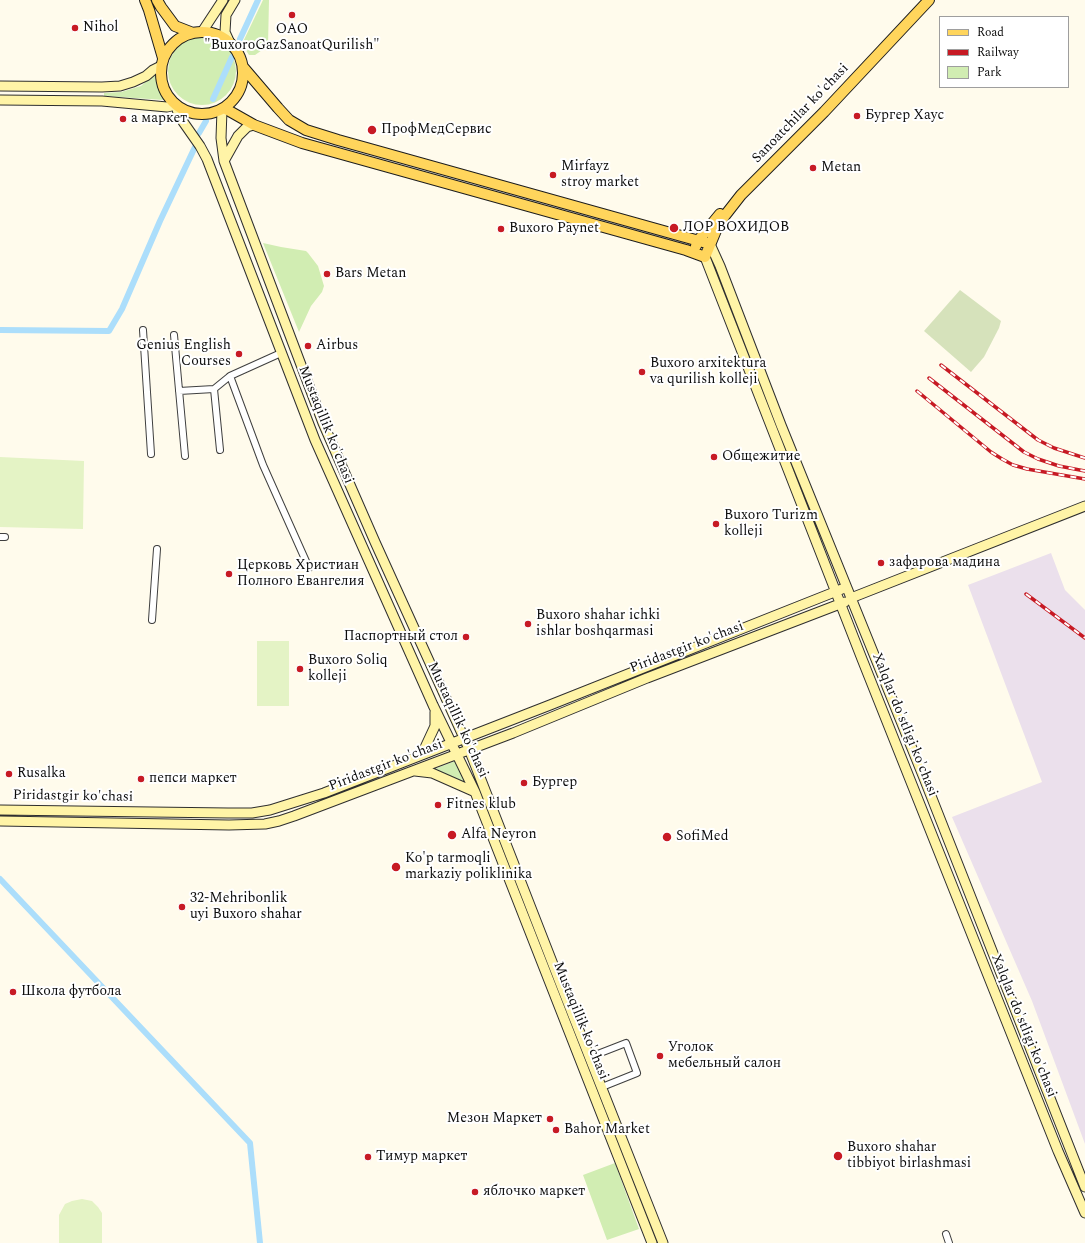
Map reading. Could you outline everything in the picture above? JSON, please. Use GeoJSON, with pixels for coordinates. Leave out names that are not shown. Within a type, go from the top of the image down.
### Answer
{"type":"FeatureCollection","features":[{"type":"Feature","properties":{"kind":"main road"},"geometry":{"type":"LineString","coordinates":[[145,0],[150,10],[162,62],[162,80],[166,93],[176,105],[199,113],[209,113],[223,109],[238,94],[243,80],[243,66],[240,53],[230,43],[217,35],[197,32],[175,26],[161,7],[158,0]]}},
{"type":"Feature","properties":{"kind":"main road"},"geometry":{"type":"LineString","coordinates":[[0,86],[102,87],[120,86],[133,82],[146,76],[162,62],[171,46],[181,38],[197,32],[223,0]]}},
{"type":"Feature","properties":{"kind":"main road"},"geometry":{"type":"LineString","coordinates":[[230,43],[225,32],[226,14],[235,0]]}},
{"type":"Feature","properties":{"kind":"main road","name":"Sanoatchilar ko'chasi"},"geometry":{"type":"LineString","coordinates":[[694,254],[697,242],[740,190],[807,122],[922,0]]}},
{"type":"Feature","properties":{"kind":"main road","name":"Sanoatchilar ko'chasi"},"geometry":{"type":"LineString","coordinates":[[705,257],[723,218],[741,195],[824,112],[929,0]]}},
{"type":"Feature","properties":{"kind":"main road"},"geometry":{"type":"LineString","coordinates":[[243,66],[289,120],[306,130],[697,242],[710,244]]}},
{"type":"Feature","properties":{"kind":"main road"},"geometry":{"type":"LineString","coordinates":[[0,100],[102,101],[167,107],[176,105]]}},
{"type":"Feature","properties":{"kind":"main road","name":"Mustaqillik ko'chasi"},"geometry":{"type":"LineString","coordinates":[[176,105],[179,116],[200,146],[206,159],[315,440],[350,520],[433,705],[452,742],[508,863]]}},
{"type":"Feature","properties":{"kind":"main road"},"geometry":{"type":"LineString","coordinates":[[223,109],[254,125],[302,144],[705,257]]}},
{"type":"Feature","properties":{"kind":"main road","name":"Mustaqillik ko'chasi"},"geometry":{"type":"LineString","coordinates":[[223,109],[221,138],[224,161],[297,355],[323,423],[363,515],[469,749],[508,863],[652,1243]]}},
{"type":"Feature","properties":{"kind":"main road"},"geometry":{"type":"LineString","coordinates":[[224,161],[238,136],[247,127],[254,125]]}},
{"type":"Feature","properties":{"kind":"main road"},"geometry":{"type":"LineString","coordinates":[[396,170],[400,157]]}},
{"type":"Feature","properties":{"kind":"main road","name":"Xalqlar do'stligi ko'chasi"},"geometry":{"type":"LineString","coordinates":[[710,244],[720,266],[781,425],[924,778],[1085,1187]]}},
{"type":"Feature","properties":{"kind":"main road","name":"Xalqlar do'stligi ko'chasi"},"geometry":{"type":"LineString","coordinates":[[705,257],[862,659],[1055,1143],[1085,1213]]}},
{"type":"Feature","properties":{"kind":"main road"},"geometry":{"type":"LineString","coordinates":[[282,356],[297,355]]}},
{"type":"Feature","properties":{"kind":"main road","name":"Piridastgir ko'chasi"},"geometry":{"type":"LineString","coordinates":[[0,821],[229,825],[265,824],[279,821],[469,749],[1085,506]]}},
{"type":"Feature","properties":{"kind":"main road"},"geometry":{"type":"LineString","coordinates":[[350,520],[363,515]]}},
{"type":"Feature","properties":{"kind":"main road","name":"Piridastgir ko'chasi"},"geometry":{"type":"LineString","coordinates":[[0,810],[252,813],[270,810],[291,804],[464,738],[846,586]]}},
{"type":"Feature","properties":{"kind":"main road"},"geometry":{"type":"LineString","coordinates":[[642,668],[646,678]]}},
{"type":"Feature","properties":{"kind":"main road"},"geometry":{"type":"LineString","coordinates":[[422,754],[435,726],[433,705]]}},
{"type":"Feature","properties":{"kind":"main road"},"geometry":{"type":"LineString","coordinates":[[414,770],[432,773],[475,792]]}},
{"type":"Feature","properties":{"kind":"main road"},"geometry":{"type":"LineString","coordinates":[[228,813],[229,825]]}},
{"type":"Feature","properties":{"kind":"main road","name":"Mustaqillik ko'chasi"},"geometry":{"type":"LineString","coordinates":[[558,992],[590,1057],[663,1243]]}},
{"type":"Feature","properties":{"kind":"main road"},"geometry":{"type":"LineString","coordinates":[[623,1169],[632,1166]]}},
{"type":"Feature","properties":{"kind":"street"},"geometry":{"type":"LineString","coordinates":[[143,330],[151,454]]}},
{"type":"Feature","properties":{"kind":"street"},"geometry":{"type":"LineString","coordinates":[[174,335],[185,456]]}},
{"type":"Feature","properties":{"kind":"street"},"geometry":{"type":"LineString","coordinates":[[179,391],[214,389],[230,376],[282,356]]}},
{"type":"Feature","properties":{"kind":"street"},"geometry":{"type":"LineString","coordinates":[[230,376],[263,465],[309,568]]}},
{"type":"Feature","properties":{"kind":"street"},"geometry":{"type":"LineString","coordinates":[[214,389],[220,450]]}},
{"type":"Feature","properties":{"kind":"street"},"geometry":{"type":"LineString","coordinates":[[152,620],[157,549]]}},
{"type":"Feature","properties":{"kind":"street"},"geometry":{"type":"LineString","coordinates":[[590,1057],[626,1043],[637,1073],[602,1087]]}},
{"type":"Feature","properties":{"kind":"street"},"geometry":{"type":"LineString","coordinates":[[946,1234],[949,1243]]}},
{"type":"Feature","properties":{"kind":"shaded area"},"geometry":{"type":"Polygon","coordinates":[[[1051,553],[1065,590],[1085,610],[1085,1144],[1032,1001],[952,817],[1042,782],[968,585],[1051,553]]]}},
{"type":"Feature","properties":{"kind":"green space"},"geometry":{"type":"Polygon","coordinates":[[[263,0],[269,0],[268,46],[255,55],[249,55],[242,44],[263,0]]]}},
{"type":"Feature","properties":{"kind":"green space"},"geometry":{"type":"Polygon","coordinates":[[[195,37],[209,37],[221,42],[231,52],[236,64],[236,78],[231,90],[221,100],[209,105],[195,105],[183,100],[173,90],[168,78],[168,64],[173,52],[183,42],[195,37]]]}},
{"type":"Feature","properties":{"kind":"green space"},"geometry":{"type":"Polygon","coordinates":[[[156,73],[157,83],[164,100],[104,96],[104,93],[121,92],[141,86],[156,73]]]}},
{"type":"Feature","properties":{"kind":"green space"},"geometry":{"type":"Polygon","coordinates":[[[263,243],[306,251],[318,266],[324,286],[322,292],[311,306],[299,332],[263,243]]]}},
{"type":"Feature","properties":{"kind":"green space"},"geometry":{"type":"Polygon","coordinates":[[[960,290],[1001,321],[984,357],[971,372],[924,331],[960,290]]]}},
{"type":"Feature","properties":{"kind":"green space"},"geometry":{"type":"Polygon","coordinates":[[[0,457],[84,461],[83,529],[0,527],[0,457]]]}},
{"type":"Feature","properties":{"kind":"green space"},"geometry":{"type":"Polygon","coordinates":[[[257,641],[289,641],[289,706],[257,706],[257,641]]]}},
{"type":"Feature","properties":{"kind":"green space"},"geometry":{"type":"Polygon","coordinates":[[[455,761],[469,787],[432,770],[455,761]]]}},
{"type":"Feature","properties":{"kind":"green space"},"geometry":{"type":"Polygon","coordinates":[[[615,1163],[639,1229],[607,1240],[583,1175],[615,1163]]]}},
{"type":"Feature","properties":{"kind":"green space"},"geometry":{"type":"Polygon","coordinates":[[[82,1199],[92,1201],[102,1213],[102,1243],[59,1243],[59,1215],[65,1204],[82,1199]]]}},
{"type":"Feature","properties":{"kind":"waterway"},"geometry":{"type":"LineString","coordinates":[[240,39],[258,0]]}},
{"type":"Feature","properties":{"kind":"waterway"},"geometry":{"type":"LineString","coordinates":[[213,99],[232,57]]}},
{"type":"Feature","properties":{"kind":"waterway"},"geometry":{"type":"LineString","coordinates":[[199,133],[206,121]]}},
{"type":"Feature","properties":{"kind":"waterway"},"geometry":{"type":"LineString","coordinates":[[0,330],[109,331],[122,309],[160,221],[195,147]]}},
{"type":"Feature","properties":{"kind":"waterway"},"geometry":{"type":"LineString","coordinates":[[0,879],[250,1143],[260,1243]]}},
{"type":"Feature","properties":{"kind":"railway"},"geometry":{"type":"LineString","coordinates":[[941,365],[1038,440],[1054,448],[1085,458]]}},
{"type":"Feature","properties":{"kind":"railway"},"geometry":{"type":"LineString","coordinates":[[929,378],[1024,452],[1038,459],[1059,466],[1085,471]]}},
{"type":"Feature","properties":{"kind":"railway"},"geometry":{"type":"LineString","coordinates":[[917,391],[991,452],[1013,465],[1027,469],[1085,479]]}},
{"type":"Feature","properties":{"kind":"railway"},"geometry":{"type":"LineString","coordinates":[[1026,594],[1085,638]]}},
{"type":"Feature","properties":{"kind":"place","name":"ОАО \"BuxoroGazSanoatQurilish\""},"geometry":{"type":"Point","coordinates":[292,15]}},
{"type":"Feature","properties":{"kind":"place","name":"Nihol"},"geometry":{"type":"Point","coordinates":[75,28]}},
{"type":"Feature","properties":{"kind":"place","name":"Бургер Хаус"},"geometry":{"type":"Point","coordinates":[857,116]}},
{"type":"Feature","properties":{"kind":"place","name":"а маркет"},"geometry":{"type":"Point","coordinates":[123,119]}},
{"type":"Feature","properties":{"kind":"place","name":"ПрофМедСервис"},"geometry":{"type":"Point","coordinates":[372,130]}},
{"type":"Feature","properties":{"kind":"place","name":"Metan"},"geometry":{"type":"Point","coordinates":[813,168]}},
{"type":"Feature","properties":{"kind":"place","name":"Mirfayz stroy market"},"geometry":{"type":"Point","coordinates":[553,175]}},
{"type":"Feature","properties":{"kind":"place","name":"ЛОР ВОХИДОВ"},"geometry":{"type":"Point","coordinates":[674,228]}},
{"type":"Feature","properties":{"kind":"place","name":"Buxoro Paynet"},"geometry":{"type":"Point","coordinates":[501,229]}},
{"type":"Feature","properties":{"kind":"place","name":"Bars Metan"},"geometry":{"type":"Point","coordinates":[327,274]}},
{"type":"Feature","properties":{"kind":"place","name":"Airbus"},"geometry":{"type":"Point","coordinates":[308,346]}},
{"type":"Feature","properties":{"kind":"place","name":"Genius English Courses"},"geometry":{"type":"Point","coordinates":[239,354]}},
{"type":"Feature","properties":{"kind":"place","name":"Buxoro arxitektura va qurilish kolleji"},"geometry":{"type":"Point","coordinates":[642,372]}},
{"type":"Feature","properties":{"kind":"place","name":"Общежитие"},"geometry":{"type":"Point","coordinates":[714,457]}},
{"type":"Feature","properties":{"kind":"place","name":"Buxoro Turizm kolleji"},"geometry":{"type":"Point","coordinates":[716,524]}},
{"type":"Feature","properties":{"kind":"place","name":"зафарова мадина"},"geometry":{"type":"Point","coordinates":[881,563]}},
{"type":"Feature","properties":{"kind":"place","name":"Церковь Христиан Полного Евангелия"},"geometry":{"type":"Point","coordinates":[229,574]}},
{"type":"Feature","properties":{"kind":"place","name":"Buxoro shahar ichki ishlar boshqarmasi"},"geometry":{"type":"Point","coordinates":[528,624]}},
{"type":"Feature","properties":{"kind":"place","name":"Паспортный стол"},"geometry":{"type":"Point","coordinates":[466,637]}},
{"type":"Feature","properties":{"kind":"place","name":"Buxoro Soliq kolleji"},"geometry":{"type":"Point","coordinates":[300,669]}},
{"type":"Feature","properties":{"kind":"place","name":"Rusalka"},"geometry":{"type":"Point","coordinates":[9,774]}},
{"type":"Feature","properties":{"kind":"place","name":"пепси маркет"},"geometry":{"type":"Point","coordinates":[141,779]}},
{"type":"Feature","properties":{"kind":"place","name":"Бургер"},"geometry":{"type":"Point","coordinates":[524,783]}},
{"type":"Feature","properties":{"kind":"place","name":"Fitnes klub"},"geometry":{"type":"Point","coordinates":[438,805]}},
{"type":"Feature","properties":{"kind":"place","name":"Alfa Neyron"},"geometry":{"type":"Point","coordinates":[452,835]}},
{"type":"Feature","properties":{"kind":"place","name":"SofiMed"},"geometry":{"type":"Point","coordinates":[667,837]}},
{"type":"Feature","properties":{"kind":"place","name":"Ko'p tarmoqli markaziy poliklinika"},"geometry":{"type":"Point","coordinates":[396,867]}},
{"type":"Feature","properties":{"kind":"place","name":"32-Mehribonlik uyi Buxoro shahar"},"geometry":{"type":"Point","coordinates":[182,907]}},
{"type":"Feature","properties":{"kind":"place","name":"Школа футбола"},"geometry":{"type":"Point","coordinates":[13,992]}},
{"type":"Feature","properties":{"kind":"place","name":"Уголок мебельный салон"},"geometry":{"type":"Point","coordinates":[660,1056]}},
{"type":"Feature","properties":{"kind":"place","name":"Мезон Маркет"},"geometry":{"type":"Point","coordinates":[550,1119]}},
{"type":"Feature","properties":{"kind":"place","name":"Bahor Market"},"geometry":{"type":"Point","coordinates":[556,1130]}},
{"type":"Feature","properties":{"kind":"place","name":"Buxoro shahar tibbiyot birlashmasi"},"geometry":{"type":"Point","coordinates":[838,1156]}},
{"type":"Feature","properties":{"kind":"place","name":"Тимур маркет"},"geometry":{"type":"Point","coordinates":[368,1157]}},
{"type":"Feature","properties":{"kind":"place","name":"яблочко маркет"},"geometry":{"type":"Point","coordinates":[475,1192]}}]}
